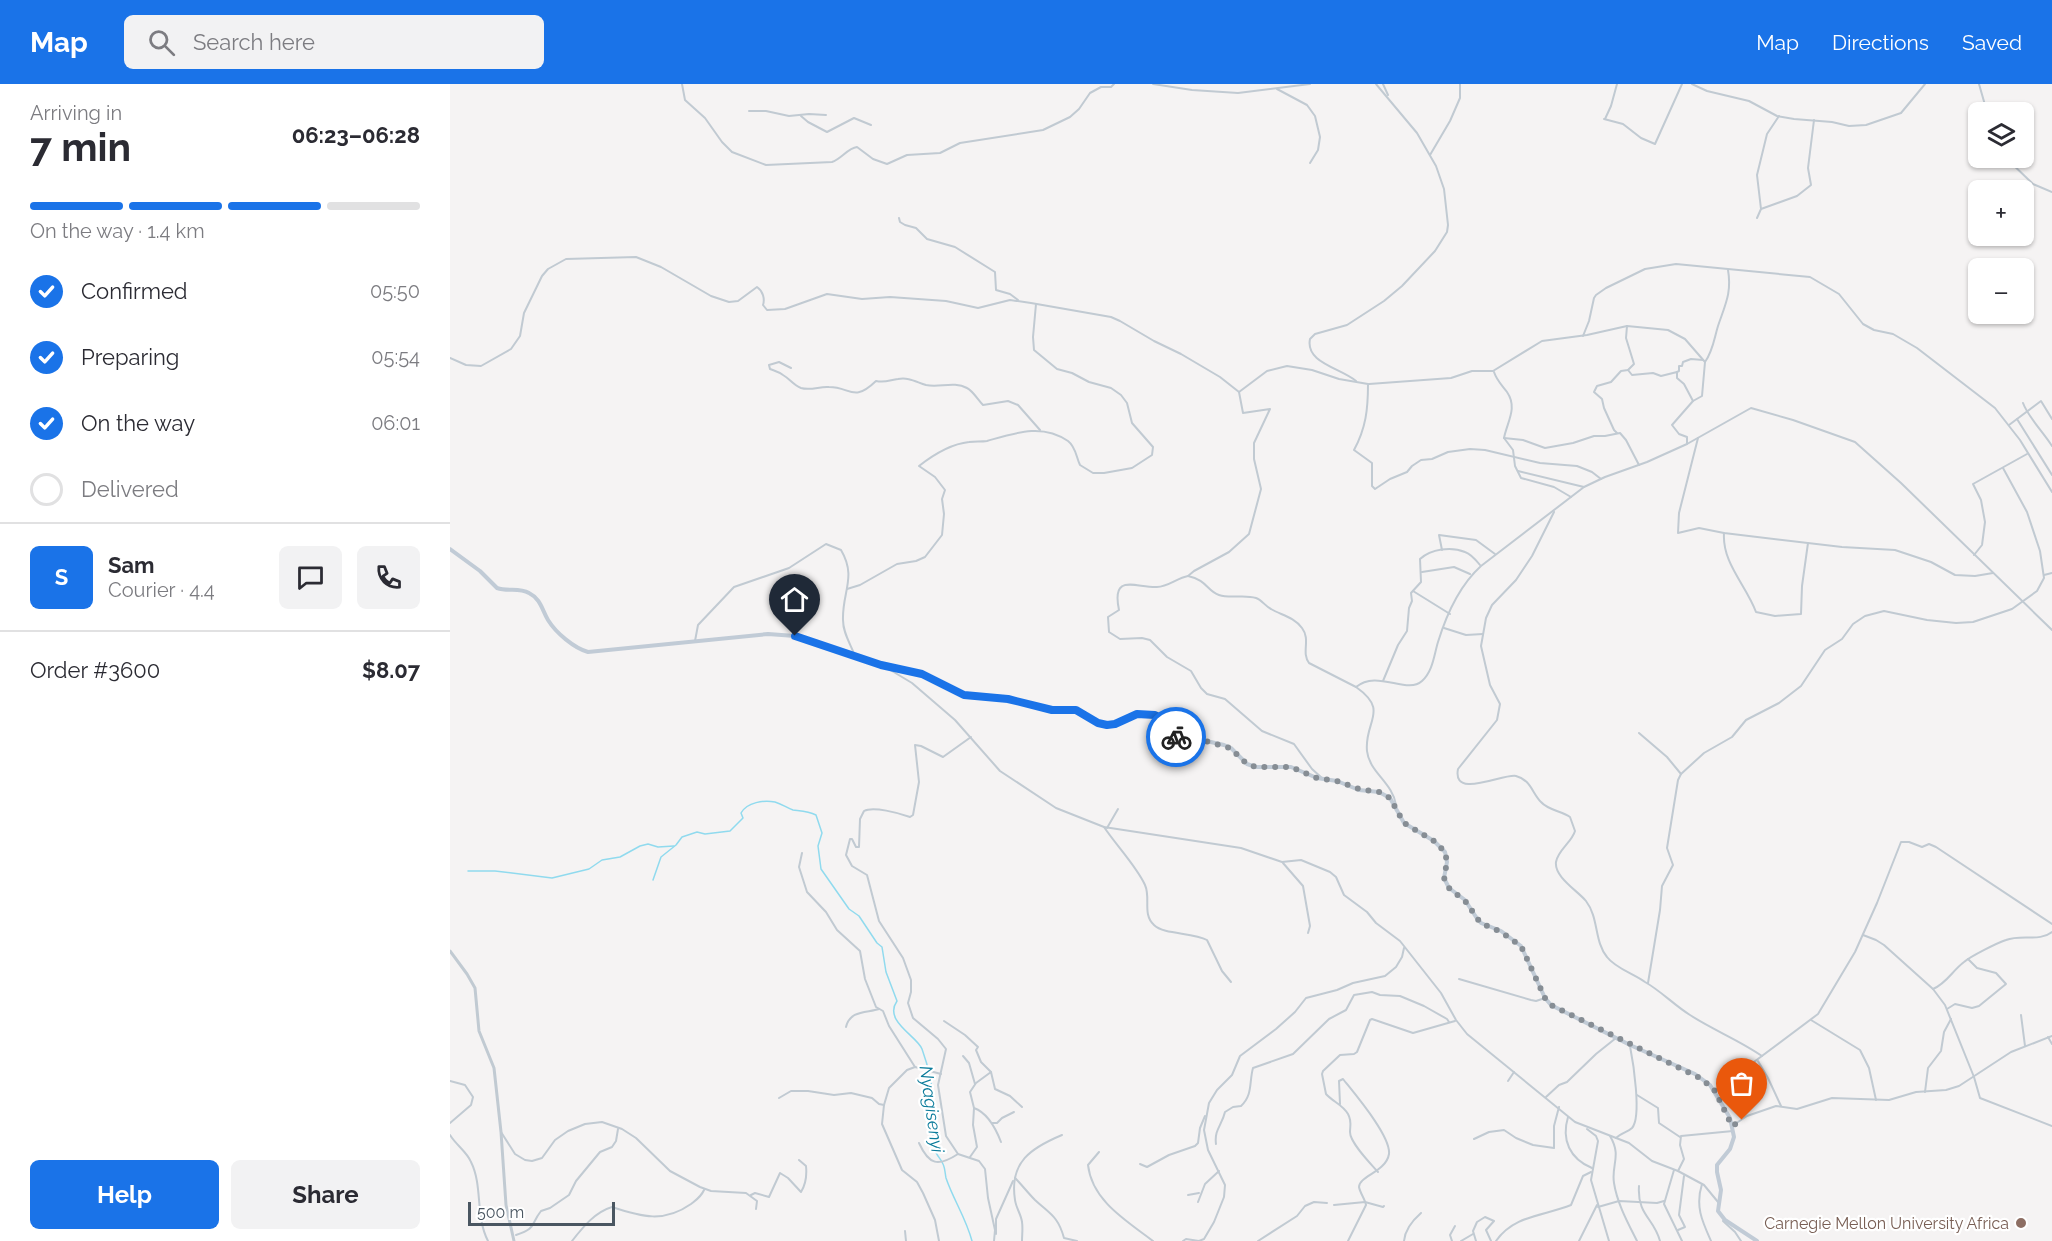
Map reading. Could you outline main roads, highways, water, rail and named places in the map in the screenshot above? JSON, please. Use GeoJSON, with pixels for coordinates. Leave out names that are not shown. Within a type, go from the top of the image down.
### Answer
{"type":"FeatureCollection","features":[{"type":"Feature","properties":{"kind":"main road"},"geometry":{"type":"LineString","coordinates":[[450,549],[480,571],[497,588],[522,590],[534,596],[543,606],[549,622],[571,643],[584,651],[595,653],[694,641],[788,634],[881,665],[930,676],[964,695],[1008,699],[1052,710],[1076,710],[1098,723],[1107,725],[1115,724],[1137,714],[1155,715],[1165,720],[1180,740],[1202,740],[1224,745],[1247,764],[1256,767],[1291,767],[1310,776],[1379,792],[1390,798],[1404,823],[1434,841],[1445,852],[1447,862],[1444,878],[1449,888],[1467,903],[1481,923],[1508,935],[1521,946],[1545,998],[1556,1008],[1695,1074],[1715,1091],[1732,1128],[1732,1146],[1717,1165],[1721,1190],[1718,1211],[1722,1218],[1757,1241]]}},
{"type":"Feature","properties":{"kind":"waterway","name":"Nyagisenyi"},"geometry":{"type":"LineString","coordinates":[[653,880],[661,857],[682,837],[697,832],[705,834],[730,831],[743,818],[741,813],[744,809],[751,804],[775,802],[793,810],[816,815],[822,833],[818,846],[821,869],[849,909],[859,916],[882,947],[886,972],[897,1001],[894,1015],[897,1022],[922,1049],[933,1093],[934,1148],[944,1166],[946,1178],[972,1241]]}},
{"type":"Feature","properties":{"kind":"waterway"},"geometry":{"type":"LineString","coordinates":[[468,871],[495,871],[552,878],[589,869],[602,860],[620,857],[640,846],[648,844],[658,847],[674,846]]}},
{"type":"Feature","properties":{"kind":"place","name":"Carnegie Mellon University Africa"},"geometry":{"type":"Point","coordinates":[2021,1223]}}]}
